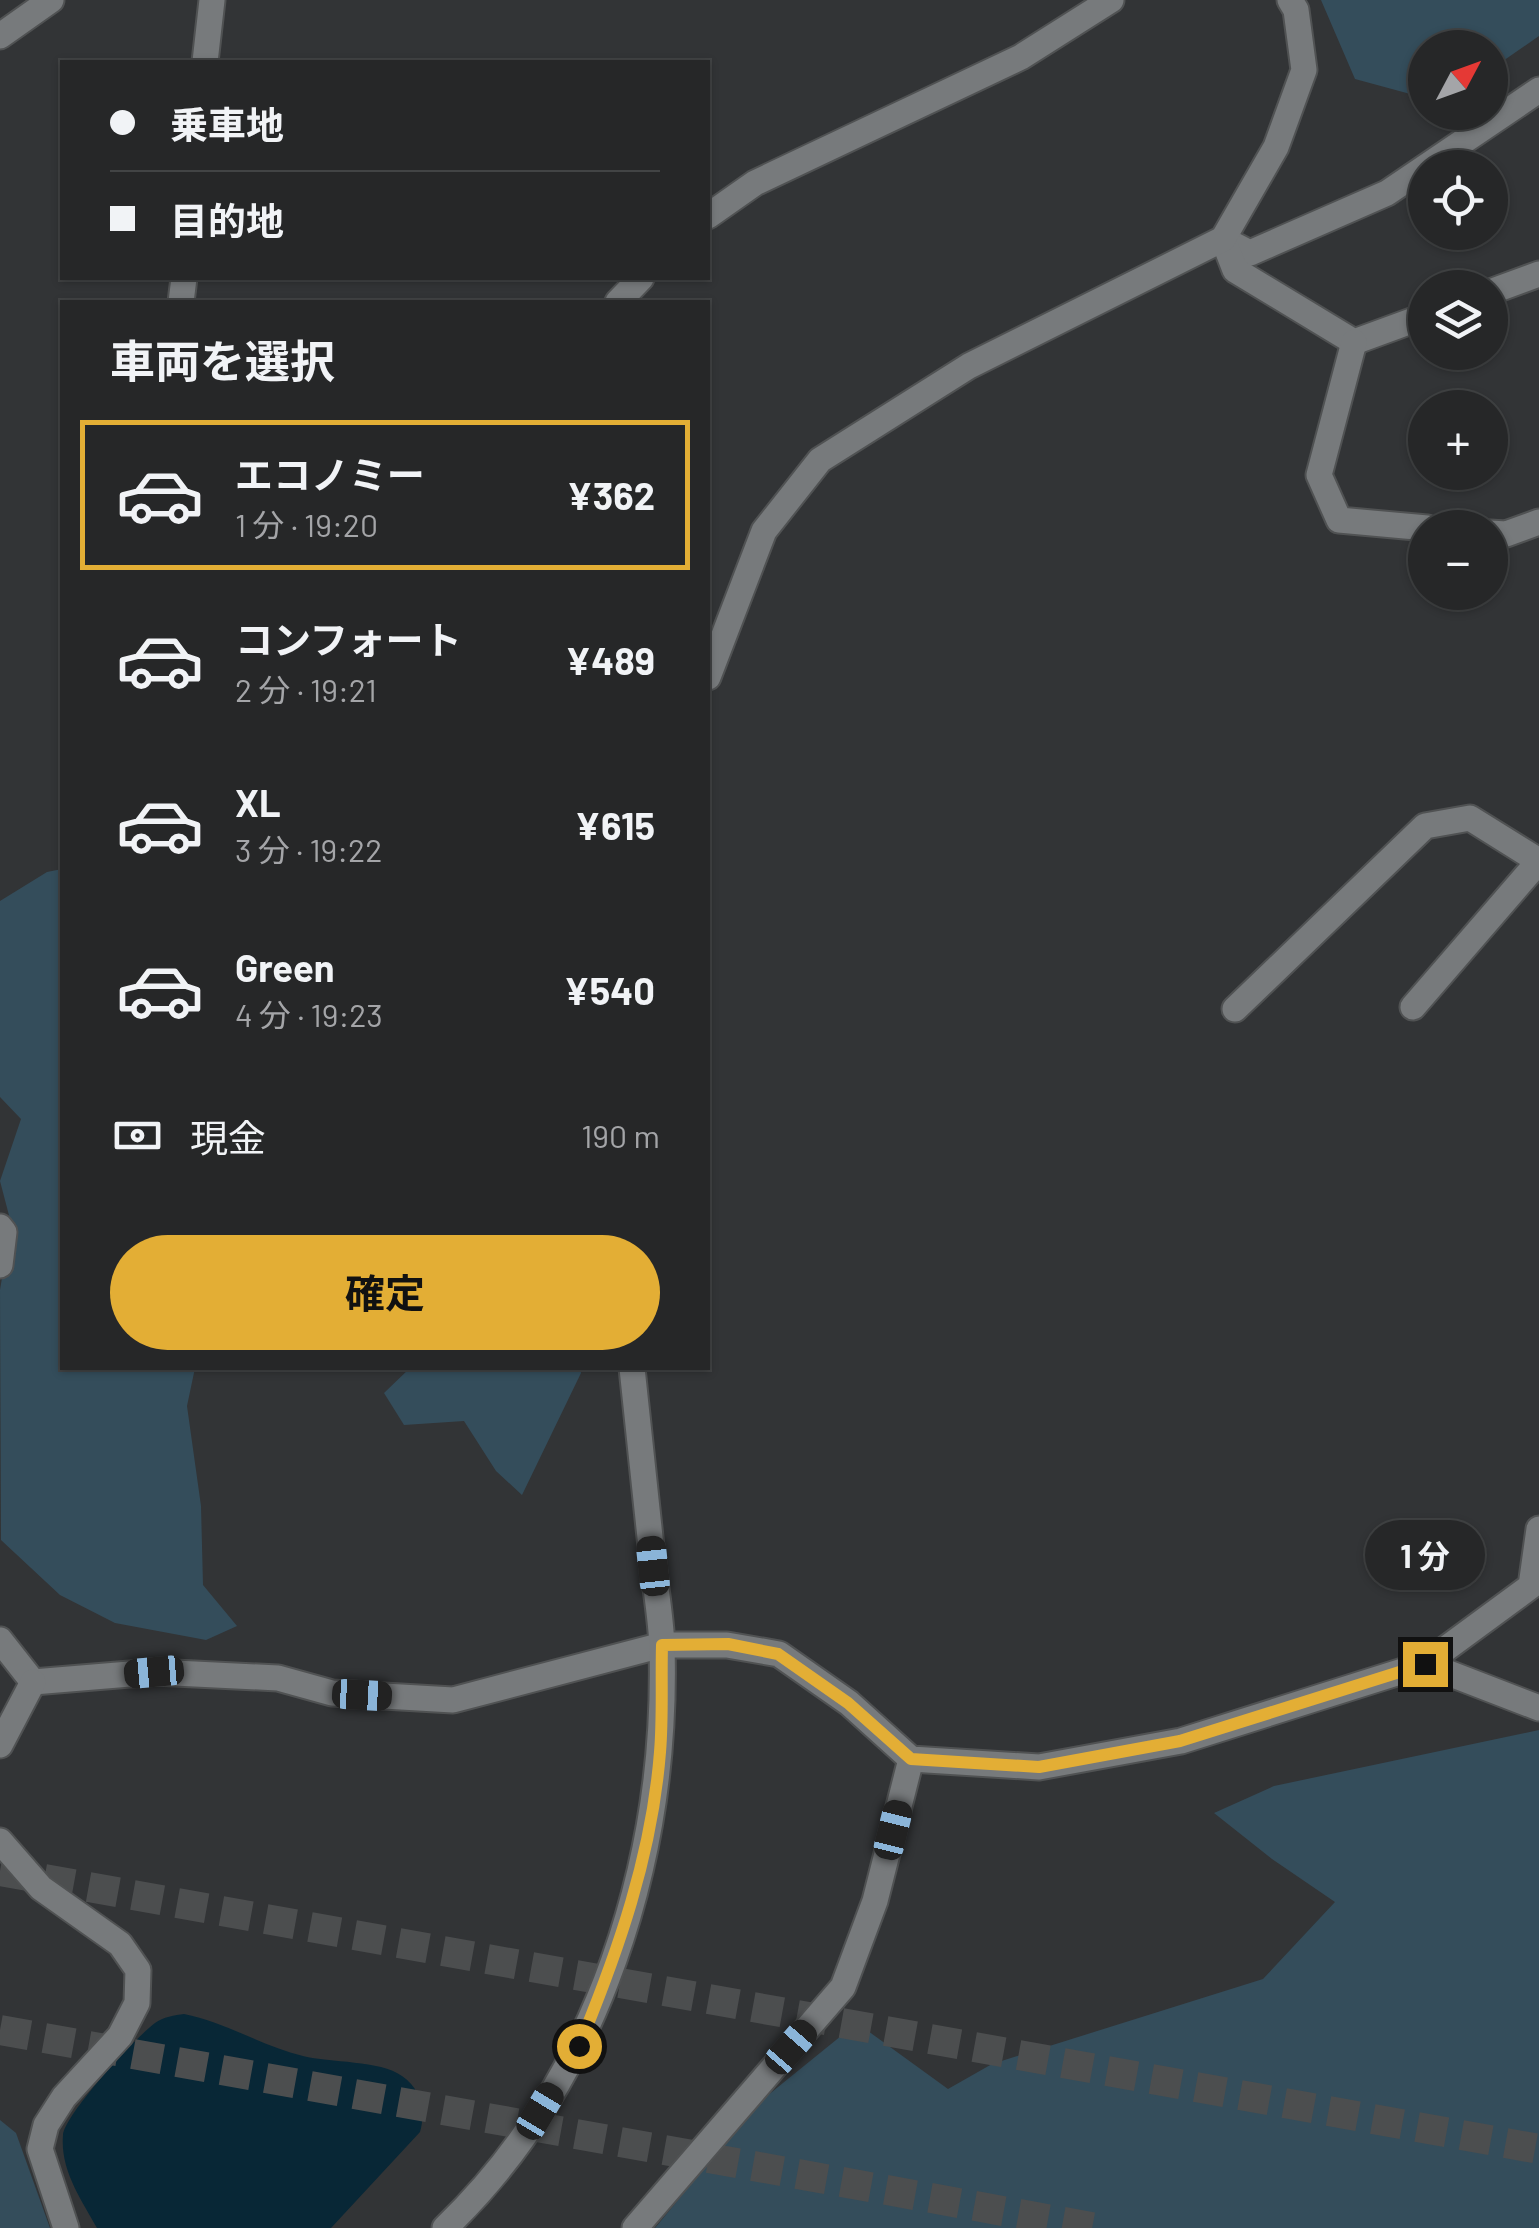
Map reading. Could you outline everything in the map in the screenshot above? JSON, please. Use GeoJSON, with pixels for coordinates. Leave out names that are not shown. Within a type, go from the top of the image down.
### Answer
{"type":"FeatureCollection","features":[{"type":"Feature","properties":{"kind":"street"},"geometry":{"type":"LineString","coordinates":[[0,36],[51,0]]}},
{"type":"Feature","properties":{"kind":"street"},"geometry":{"type":"LineString","coordinates":[[206,60],[212,0]]}},
{"type":"Feature","properties":{"kind":"street"},"geometry":{"type":"LineString","coordinates":[[710,215],[755,183],[1021,57],[1111,0]]}},
{"type":"Feature","properties":{"kind":"street"},"geometry":{"type":"LineString","coordinates":[[710,671],[764,532],[820,460],[969,366],[1223,239],[1276,147],[1304,70],[1296,10],[1290,0]]}},
{"type":"Feature","properties":{"kind":"street"},"geometry":{"type":"LineString","coordinates":[[1223,239],[1250,253],[1387,192],[1539,90]]}},
{"type":"Feature","properties":{"kind":"street"},"geometry":{"type":"LineString","coordinates":[[1223,239],[1235,270],[1354,342]]}},
{"type":"Feature","properties":{"kind":"street"},"geometry":{"type":"LineString","coordinates":[[1508,285],[1539,274]]}},
{"type":"Feature","properties":{"kind":"street"},"geometry":{"type":"LineString","coordinates":[[620,300],[638,280]]}},
{"type":"Feature","properties":{"kind":"street"},"geometry":{"type":"LineString","coordinates":[[1354,342],[1408,322]]}},
{"type":"Feature","properties":{"kind":"street"},"geometry":{"type":"LineString","coordinates":[[1354,342],[1319,474],[1339,520],[1408,526]]}},
{"type":"Feature","properties":{"kind":"street"},"geometry":{"type":"LineString","coordinates":[[1508,533],[1539,522]]}},
{"type":"Feature","properties":{"kind":"street"},"geometry":{"type":"LineString","coordinates":[[1235,1009],[1426,826],[1470,818],[1539,861],[1413,1007]]}},
{"type":"Feature","properties":{"kind":"street"},"geometry":{"type":"LineString","coordinates":[[0,1227],[4,1232],[0,1265]]}},
{"type":"Feature","properties":{"kind":"street"},"geometry":{"type":"LineString","coordinates":[[445,2228],[476,2198],[520,2144],[579,2046],[614,1962],[644,1857],[660,1752],[662,1645],[632,1370]]}},
{"type":"Feature","properties":{"kind":"street"},"geometry":{"type":"LineString","coordinates":[[33,1682],[154,1672],[278,1678],[332,1693],[453,1700],[662,1645],[728,1644],[778,1654],[848,1703],[911,1759],[1039,1767],[1180,1741],[1425,1664],[1531,1586],[1539,1529]]}},
{"type":"Feature","properties":{"kind":"street"},"geometry":{"type":"LineString","coordinates":[[0,1640],[33,1682]]}},
{"type":"Feature","properties":{"kind":"street"},"geometry":{"type":"LineString","coordinates":[[1425,1664],[1539,1708]]}},
{"type":"Feature","properties":{"kind":"street"},"geometry":{"type":"LineString","coordinates":[[0,1745],[33,1682]]}},
{"type":"Feature","properties":{"kind":"street"},"geometry":{"type":"LineString","coordinates":[[634,2228],[843,1986],[875,1900],[911,1759]]}},
{"type":"Feature","properties":{"kind":"street"},"geometry":{"type":"LineString","coordinates":[[0,1841],[42,1888],[120,1944],[138,1970],[137,2003],[120,2036],[64,2097],[46,2125],[40,2149],[66,2228]]}},
{"type":"Feature","properties":{"kind":"shaded area"},"geometry":{"type":"Polygon","coordinates":[[[1321,0],[1539,0],[1539,36],[1508,58],[1508,30],[1408,30],[1408,93],[1355,79],[1321,0]]]}},
{"type":"Feature","properties":{"kind":"shaded area"},"geometry":{"type":"Polygon","coordinates":[[[60,869],[60,1370],[195,1370],[187,1406],[201,1506],[203,1585],[237,1626],[206,1640],[115,1623],[60,1595],[1,1540],[0,1290],[11,1223],[0,1181],[21,1119],[0,1097],[0,901],[47,872],[60,869]]]}},
{"type":"Feature","properties":{"kind":"shaded area"},"geometry":{"type":"Polygon","coordinates":[[[408,1370],[581,1373],[522,1495],[496,1471],[464,1421],[404,1425],[384,1393],[408,1370]]]}},
{"type":"Feature","properties":{"kind":"shaded area"},"geometry":{"type":"Polygon","coordinates":[[[1539,1730],[1539,2228],[655,2228],[757,2104],[857,2023],[948,2089],[992,2064],[1263,1979],[1335,1902],[1214,1813],[1274,1786],[1539,1730]]]}},
{"type":"Feature","properties":{"kind":"shaded area"},"geometry":{"type":"Polygon","coordinates":[[[184,2014],[303,2056],[393,2071],[418,2094],[422,2108],[420,2132],[331,2228],[97,2228],[68,2172],[63,2148],[67,2125],[103,2076],[146,2031],[162,2019],[184,2014]]]}},
{"type":"Feature","properties":{"kind":"shaded area"},"geometry":{"type":"Polygon","coordinates":[[[0,2120],[16,2133],[50,2228],[0,2228],[0,2120]]]}},
{"type":"Feature","properties":{"kind":"tunnel"},"geometry":{"type":"LineString","coordinates":[[0,1871],[1539,2149]]}},
{"type":"Feature","properties":{"kind":"tunnel"},"geometry":{"type":"LineString","coordinates":[[0,2030],[1097,2228]]}},
{"type":"Feature","properties":{"kind":"route"},"geometry":{"type":"LineString","coordinates":[[579,2046],[614,1962],[644,1857],[660,1752],[662,1645],[728,1644],[778,1654],[848,1703],[911,1759],[1039,1767],[1180,1741],[1425,1664]]}}]}
